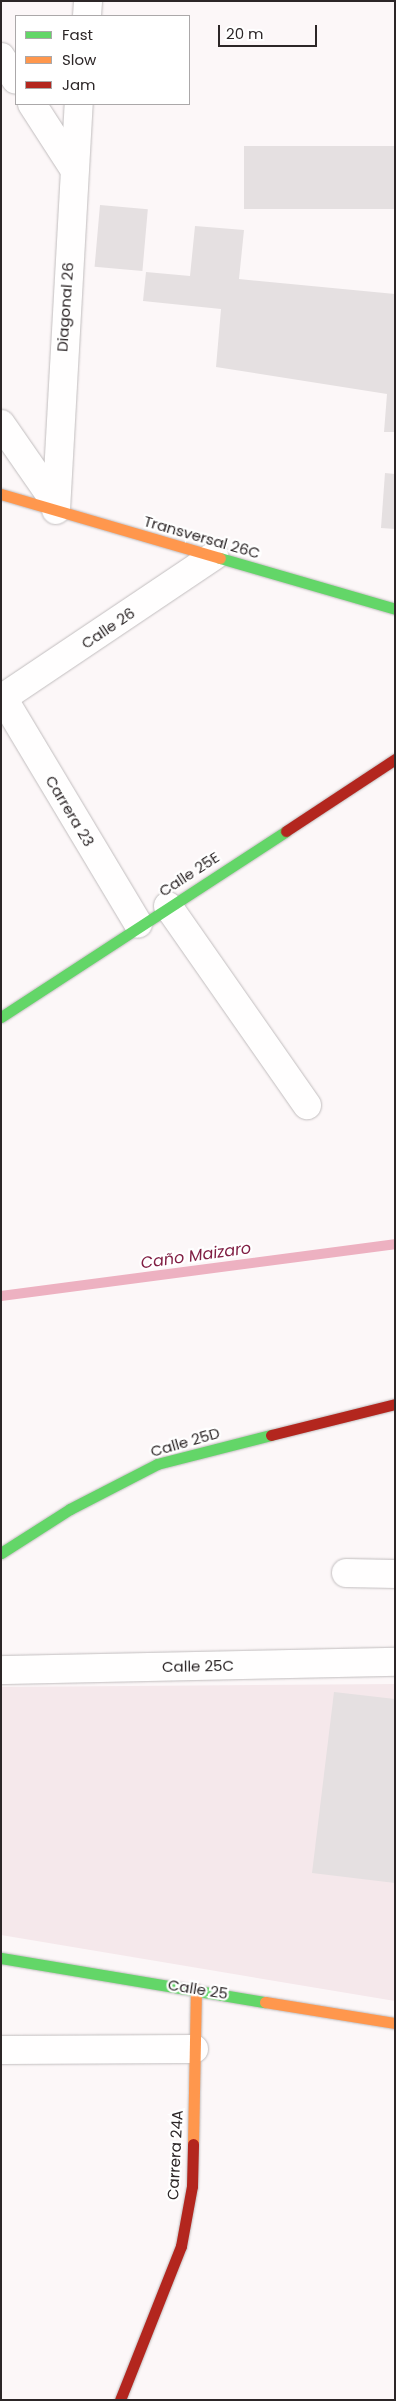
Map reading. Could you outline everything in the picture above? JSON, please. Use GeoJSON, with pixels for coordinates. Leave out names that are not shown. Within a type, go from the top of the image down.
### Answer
{"type":"FeatureCollection","features":[{"type":"Feature","properties":{"kind":"street"},"geometry":{"type":"LineString","coordinates":[[87,15],[88,1]]}},
{"type":"Feature","properties":{"kind":"street"},"geometry":{"type":"LineString","coordinates":[[1,57],[15,78]]}},
{"type":"Feature","properties":{"kind":"street"},"geometry":{"type":"LineString","coordinates":[[33,105],[74,169]]}},
{"type":"Feature","properties":{"kind":"street","name":"Diagonal 26"},"geometry":{"type":"LineString","coordinates":[[54,505],[74,169],[80,105]]}},
{"type":"Feature","properties":{"kind":"street"},"geometry":{"type":"LineString","coordinates":[[1,424],[54,505]]}},
{"type":"Feature","properties":{"kind":"street","name":"Transversal 26C"},"geometry":{"type":"LineString","coordinates":[[1,494],[54,505],[214,556],[395,609]]}},
{"type":"Feature","properties":{"kind":"street","name":"Calle 26"},"geometry":{"type":"LineString","coordinates":[[2,698],[214,556]]}},
{"type":"Feature","properties":{"kind":"street","name":"Carrera 23"},"geometry":{"type":"LineString","coordinates":[[2,698],[138,924]]}},
{"type":"Feature","properties":{"kind":"street","name":"Calle 25E"},"geometry":{"type":"LineString","coordinates":[[1,1017],[138,924],[395,759]]}},
{"type":"Feature","properties":{"kind":"street"},"geometry":{"type":"LineString","coordinates":[[168,906],[307,1105]]}},
{"type":"Feature","properties":{"kind":"street","name":"Calle 25D"},"geometry":{"type":"LineString","coordinates":[[1,1552],[70,1509],[158,1464],[395,1404]]}},
{"type":"Feature","properties":{"kind":"street"},"geometry":{"type":"LineString","coordinates":[[346,1574],[395,1574]]}},
{"type":"Feature","properties":{"kind":"street","name":"Calle 25C"},"geometry":{"type":"LineString","coordinates":[[1,1670],[395,1662]]}},
{"type":"Feature","properties":{"kind":"street","name":"Calle 25"},"geometry":{"type":"LineString","coordinates":[[1,1958],[395,2023]]}},
{"type":"Feature","properties":{"kind":"street","name":"Carrera 24A"},"geometry":{"type":"LineString","coordinates":[[120,2400],[181,2246],[192,2186],[196,1989]]}},
{"type":"Feature","properties":{"kind":"street"},"geometry":{"type":"LineString","coordinates":[[1,2050],[194,2049]]}},
{"type":"Feature","properties":{"kind":"shaded area"},"geometry":{"type":"Polygon","coordinates":[[[395,1684],[395,2001],[1,1935],[1,1687],[395,1684]]]}},
{"type":"Feature","properties":{"kind":"building"},"geometry":{"type":"Polygon","coordinates":[[[244,146],[395,146],[395,209],[244,209],[244,146]]]}},
{"type":"Feature","properties":{"kind":"building"},"geometry":{"type":"Polygon","coordinates":[[[100,205],[148,209],[142,271],[95,267],[100,205]]]}},
{"type":"Feature","properties":{"kind":"building"},"geometry":{"type":"Polygon","coordinates":[[[195,226],[244,230],[239,279],[395,294],[395,432],[384,432],[387,394],[216,367],[221,309],[143,301],[146,272],[190,276],[195,226]]]}},
{"type":"Feature","properties":{"kind":"building"},"geometry":{"type":"Polygon","coordinates":[[[385,473],[395,474],[395,529],[381,528],[385,473]]]}},
{"type":"Feature","properties":{"kind":"building"},"geometry":{"type":"Polygon","coordinates":[[[334,1692],[395,1699],[395,1883],[312,1873],[334,1692]]]}},
{"type":"Feature","properties":{"kind":"waterway","name":"Caño Maizaro"},"geometry":{"type":"LineString","coordinates":[[1,1296],[395,1244]]}},
{"type":"Feature","properties":{"kind":"traffic: fast"},"geometry":{"type":"LineString","coordinates":[[220,558],[395,609]]}},
{"type":"Feature","properties":{"kind":"traffic: fast"},"geometry":{"type":"LineString","coordinates":[[1,1017],[286,831]]}},
{"type":"Feature","properties":{"kind":"traffic: fast"},"geometry":{"type":"LineString","coordinates":[[1,1553],[70,1509],[157,1464],[271,1435]]}},
{"type":"Feature","properties":{"kind":"traffic: fast"},"geometry":{"type":"LineString","coordinates":[[1,1958],[265,2002]]}},
{"type":"Feature","properties":{"kind":"traffic: slow"},"geometry":{"type":"LineString","coordinates":[[1,494],[220,558]]}},
{"type":"Feature","properties":{"kind":"traffic: slow"},"geometry":{"type":"LineString","coordinates":[[193,2144],[196,1989]]}},
{"type":"Feature","properties":{"kind":"traffic: slow"},"geometry":{"type":"LineString","coordinates":[[265,2002],[395,2023]]}},
{"type":"Feature","properties":{"kind":"traffic: jam"},"geometry":{"type":"LineString","coordinates":[[286,831],[395,759]]}},
{"type":"Feature","properties":{"kind":"traffic: jam"},"geometry":{"type":"LineString","coordinates":[[271,1435],[395,1404]]}},
{"type":"Feature","properties":{"kind":"traffic: jam"},"geometry":{"type":"LineString","coordinates":[[120,2400],[181,2246],[192,2186],[193,2144]]}}]}
